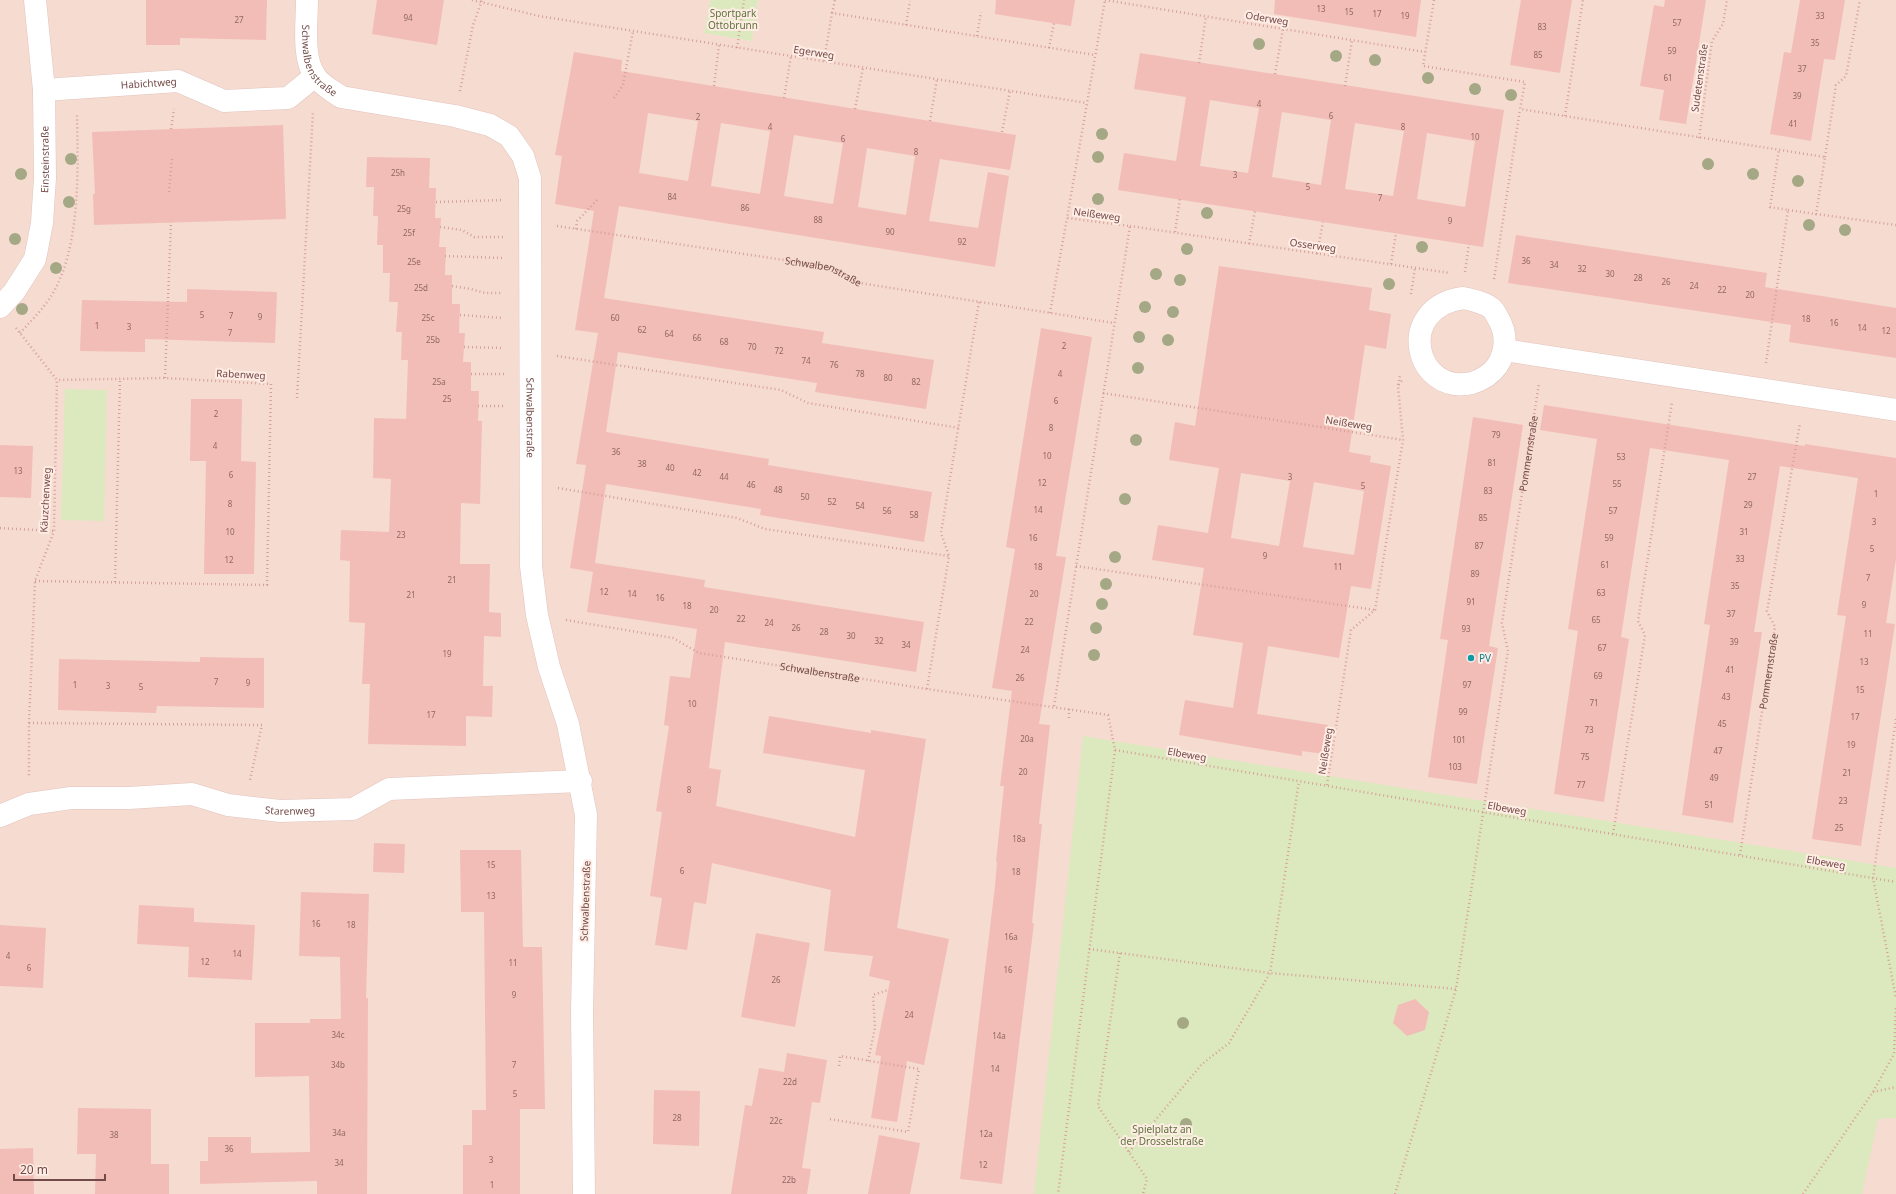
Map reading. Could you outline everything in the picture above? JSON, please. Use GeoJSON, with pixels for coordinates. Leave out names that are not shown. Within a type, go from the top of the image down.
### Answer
{"type":"FeatureCollection","features":[{"type":"Feature","properties":{"kind":"street","name":"Einsteinstraße"},"geometry":{"type":"LineString","coordinates":[[0,307],[14,292],[35,259],[42,223],[46,178],[44,90],[35,0]]}},
{"type":"Feature","properties":{"kind":"street","name":"Schwalbenstraße"},"geometry":{"type":"LineString","coordinates":[[307,0],[307,59],[315,76],[341,97],[455,116],[490,126],[509,136],[522,156],[530,178],[531,566],[537,615],[549,667],[568,724],[581,781],[586,815],[587,850],[582,1012],[584,1194]]}},
{"type":"Feature","properties":{"kind":"street","name":"Habichtweg"},"geometry":{"type":"LineString","coordinates":[[44,90],[178,81],[224,101],[288,98],[315,76]]}},
{"type":"Feature","properties":{"kind":"street"},"geometry":{"type":"LineString","coordinates":[[1463,298],[1475,300],[1492,308],[1504,329],[1504,350],[1501,360],[1495,370],[1486,377],[1466,384],[1444,380],[1431,370],[1422,357],[1419,345],[1420,333],[1424,322],[1431,312],[1440,304],[1463,298]]}},
{"type":"Feature","properties":{"kind":"street"},"geometry":{"type":"LineString","coordinates":[[1504,350],[1896,410]]}},
{"type":"Feature","properties":{"kind":"street","name":"Starenweg"},"geometry":{"type":"LineString","coordinates":[[0,816],[29,804],[71,798],[128,798],[192,794],[228,805],[280,811],[353,809],[389,789],[581,781]]}},
{"type":"Feature","properties":{"kind":"path","name":"Egerweg"},"geometry":{"type":"LineString","coordinates":[[472,0],[482,1],[539,16],[1087,103]]}},
{"type":"Feature","properties":{"kind":"path"},"geometry":{"type":"LineString","coordinates":[[737,48],[744,0]]}},
{"type":"Feature","properties":{"kind":"path"},"geometry":{"type":"LineString","coordinates":[[824,61],[835,0]]}},
{"type":"Feature","properties":{"kind":"path"},"geometry":{"type":"LineString","coordinates":[[906,25],[910,0]]}},
{"type":"Feature","properties":{"kind":"path","name":"Oderweg"},"geometry":{"type":"LineString","coordinates":[[1105,0],[1426,52]]}},
{"type":"Feature","properties":{"kind":"path","name":"Neißeweg"},"geometry":{"type":"LineString","coordinates":[[1054,706],[1130,226],[1067,218],[1105,0]]}},
{"type":"Feature","properties":{"kind":"path"},"geometry":{"type":"LineString","coordinates":[[1434,0],[1423,66],[1525,82],[1494,279],[1492,308]]}},
{"type":"Feature","properties":{"kind":"path"},"geometry":{"type":"LineString","coordinates":[[1565,116],[1583,0]]}},
{"type":"Feature","properties":{"kind":"path","name":"Sudetenstraße"},"geometry":{"type":"LineString","coordinates":[[1699,138],[1712,41],[1723,24],[1727,0]]}},
{"type":"Feature","properties":{"kind":"path"},"geometry":{"type":"LineString","coordinates":[[1816,214],[1836,85],[1846,76],[1860,0]]}},
{"type":"Feature","properties":{"kind":"path"},"geometry":{"type":"LineString","coordinates":[[455,116],[473,24],[482,1]]}},
{"type":"Feature","properties":{"kind":"path"},"geometry":{"type":"LineString","coordinates":[[977,36],[981,12]]}},
{"type":"Feature","properties":{"kind":"path"},"geometry":{"type":"LineString","coordinates":[[832,13],[1095,55]]}},
{"type":"Feature","properties":{"kind":"path"},"geometry":{"type":"LineString","coordinates":[[1199,63],[1206,16]]}},
{"type":"Feature","properties":{"kind":"path"},"geometry":{"type":"LineString","coordinates":[[1049,48],[1054,23]]}},
{"type":"Feature","properties":{"kind":"path"},"geometry":{"type":"LineString","coordinates":[[1275,74],[1283,29]]}},
{"type":"Feature","properties":{"kind":"path"},"geometry":{"type":"LineString","coordinates":[[614,98],[623,85],[632,31]]}},
{"type":"Feature","properties":{"kind":"path"},"geometry":{"type":"LineString","coordinates":[[1345,86],[1352,40]]}},
{"type":"Feature","properties":{"kind":"path"},"geometry":{"type":"LineString","coordinates":[[714,86],[719,45]]}},
{"type":"Feature","properties":{"kind":"path"},"geometry":{"type":"LineString","coordinates":[[784,98],[791,56]]}},
{"type":"Feature","properties":{"kind":"path"},"geometry":{"type":"LineString","coordinates":[[855,109],[863,68]]}},
{"type":"Feature","properties":{"kind":"path"},"geometry":{"type":"LineString","coordinates":[[930,121],[937,79]]}},
{"type":"Feature","properties":{"kind":"path"},"geometry":{"type":"LineString","coordinates":[[1002,132],[1010,91]]}},
{"type":"Feature","properties":{"kind":"path"},"geometry":{"type":"LineString","coordinates":[[1520,109],[1825,157]]}},
{"type":"Feature","properties":{"kind":"path"},"geometry":{"type":"LineString","coordinates":[[297,398],[313,112]]}},
{"type":"Feature","properties":{"kind":"path"},"geometry":{"type":"LineString","coordinates":[[171,129],[173,115]]}},
{"type":"Feature","properties":{"kind":"path"},"geometry":{"type":"LineString","coordinates":[[1779,150],[1770,207],[1896,225]]}},
{"type":"Feature","properties":{"kind":"path"},"geometry":{"type":"LineString","coordinates":[[169,192],[172,158]]}},
{"type":"Feature","properties":{"kind":"path"},"geometry":{"type":"LineString","coordinates":[[436,202],[531,199]]}},
{"type":"Feature","properties":{"kind":"path"},"geometry":{"type":"LineString","coordinates":[[1175,232],[1180,199]]}},
{"type":"Feature","properties":{"kind":"path"},"geometry":{"type":"LineString","coordinates":[[576,229],[577,221],[597,200]]}},
{"type":"Feature","properties":{"kind":"path"},"geometry":{"type":"LineString","coordinates":[[1762,390],[1788,210]]}},
{"type":"Feature","properties":{"kind":"path"},"geometry":{"type":"LineString","coordinates":[[1249,244],[1255,211]]}},
{"type":"Feature","properties":{"kind":"path"},"geometry":{"type":"LineString","coordinates":[[1050,313],[1067,218]]}},
{"type":"Feature","properties":{"kind":"path"},"geometry":{"type":"LineString","coordinates":[[165,378],[171,222]]}},
{"type":"Feature","properties":{"kind":"path"},"geometry":{"type":"LineString","coordinates":[[1317,254],[1324,222]]}},
{"type":"Feature","properties":{"kind":"path","name":"Osserweg"},"geometry":{"type":"LineString","coordinates":[[1130,226],[1457,274]]}},
{"type":"Feature","properties":{"kind":"path"},"geometry":{"type":"LineString","coordinates":[[440,227],[462,230],[474,237],[531,239]]}},
{"type":"Feature","properties":{"kind":"path","name":"Schwalbenstraße"},"geometry":{"type":"LineString","coordinates":[[531,239],[576,229],[831,267],[860,283],[1114,323]]}},
{"type":"Feature","properties":{"kind":"path"},"geometry":{"type":"LineString","coordinates":[[1391,264],[1396,233]]}},
{"type":"Feature","properties":{"kind":"path"},"geometry":{"type":"LineString","coordinates":[[446,256],[531,239]]}},
{"type":"Feature","properties":{"kind":"path"},"geometry":{"type":"LineString","coordinates":[[1464,275],[1469,244]]}},
{"type":"Feature","properties":{"kind":"path"},"geometry":{"type":"LineString","coordinates":[[1487,278],[1494,279]]}},
{"type":"Feature","properties":{"kind":"path"},"geometry":{"type":"LineString","coordinates":[[452,286],[471,288],[485,293],[531,293]]}},
{"type":"Feature","properties":{"kind":"path"},"geometry":{"type":"LineString","coordinates":[[927,689],[949,556],[941,533],[979,302]]}},
{"type":"Feature","properties":{"kind":"path"},"geometry":{"type":"LineString","coordinates":[[460,315],[531,320]]}},
{"type":"Feature","properties":{"kind":"path"},"geometry":{"type":"LineString","coordinates":[[15,327],[57,380]]}},
{"type":"Feature","properties":{"kind":"path"},"geometry":{"type":"LineString","coordinates":[[464,347],[531,350],[781,390],[808,403],[959,428]]}},
{"type":"Feature","properties":{"kind":"path","name":"Pommernstraße"},"geometry":{"type":"LineString","coordinates":[[1395,1194],[1456,989],[1508,651],[1502,623],[1543,356]]}},
{"type":"Feature","properties":{"kind":"path"},"geometry":{"type":"LineString","coordinates":[[1076,566],[1375,610],[1403,440],[1398,386],[1422,357]]}},
{"type":"Feature","properties":{"kind":"path"},"geometry":{"type":"LineString","coordinates":[[471,374],[531,374]]}},
{"type":"Feature","properties":{"kind":"path"},"geometry":{"type":"LineString","coordinates":[[1613,834],[1645,635],[1638,621],[1676,376]]}},
{"type":"Feature","properties":{"kind":"path","name":"Rabenweg"},"geometry":{"type":"LineString","coordinates":[[57,380],[165,378],[271,384],[267,586],[115,582]]}},
{"type":"Feature","properties":{"kind":"path"},"geometry":{"type":"LineString","coordinates":[[35,581],[115,582],[120,379]]}},
{"type":"Feature","properties":{"kind":"path","name":"Käuzchenweg"},"geometry":{"type":"LineString","coordinates":[[29,804],[29,723],[35,581],[54,531],[57,380]]}},
{"type":"Feature","properties":{"kind":"path","name":"Neißeweg"},"geometry":{"type":"LineString","coordinates":[[1103,393],[1403,440]]}},
{"type":"Feature","properties":{"kind":"path","name":"Pommernstraße"},"geometry":{"type":"LineString","coordinates":[[1740,855],[1775,626],[1767,612],[1804,396]]}},
{"type":"Feature","properties":{"kind":"path"},"geometry":{"type":"LineString","coordinates":[[530,484],[737,518],[765,529],[949,556]]}},
{"type":"Feature","properties":{"kind":"path"},"geometry":{"type":"LineString","coordinates":[[0,528],[54,531]]}},
{"type":"Feature","properties":{"kind":"path","name":"Neißeweg"},"geometry":{"type":"LineString","coordinates":[[1327,786],[1351,630],[1375,610]]}},
{"type":"Feature","properties":{"kind":"path","name":"Schwalbenstraße"},"geometry":{"type":"LineString","coordinates":[[537,615],[673,638],[699,653],[927,689],[1054,706],[1108,715],[1115,750]]}},
{"type":"Feature","properties":{"kind":"path"},"geometry":{"type":"LineString","coordinates":[[1069,709],[1069,718]]}},
{"type":"Feature","properties":{"kind":"path"},"geometry":{"type":"LineString","coordinates":[[1896,719],[1873,878],[1896,998]]}},
{"type":"Feature","properties":{"kind":"path"},"geometry":{"type":"LineString","coordinates":[[29,723],[262,725],[244,807]]}},
{"type":"Feature","properties":{"kind":"path"},"geometry":{"type":"LineString","coordinates":[[1058,1194],[1115,750]]}},
{"type":"Feature","properties":{"kind":"path","name":"Elbeweg"},"geometry":{"type":"LineString","coordinates":[[1115,750],[1896,882]]}},
{"type":"Feature","properties":{"kind":"path"},"geometry":{"type":"LineString","coordinates":[[1129,1152],[1202,1064],[1229,1043],[1270,973],[1299,781]]}},
{"type":"Feature","properties":{"kind":"path"},"geometry":{"type":"LineString","coordinates":[[1089,949],[1270,973],[1456,989]]}},
{"type":"Feature","properties":{"kind":"path"},"geometry":{"type":"LineString","coordinates":[[1120,953],[1098,1106],[1147,1179],[1143,1194]]}},
{"type":"Feature","properties":{"kind":"path"},"geometry":{"type":"LineString","coordinates":[[868,1061],[875,1028],[873,995],[888,990]]}},
{"type":"Feature","properties":{"kind":"path"},"geometry":{"type":"LineString","coordinates":[[1803,1194],[1873,1092],[1894,1054],[1896,1008]]}},
{"type":"Feature","properties":{"kind":"path"},"geometry":{"type":"LineString","coordinates":[[830,1119],[908,1132],[918,1069],[840,1056],[838,1067]]}},
{"type":"Feature","properties":{"kind":"path"},"geometry":{"type":"LineString","coordinates":[[1873,1092],[1896,1086]]}},
{"type":"Feature","properties":{"kind":"shaded area"},"geometry":{"type":"Polygon","coordinates":[[[0,0],[710,0],[704,33],[752,41],[758,0],[1896,0],[1896,1194],[0,1194],[0,0]]]}},
{"type":"Feature","properties":{"kind":"green space","name":"Sportpark Ottobrunn"},"geometry":{"type":"Polygon","coordinates":[[[710,0],[758,0],[752,41],[704,33],[710,0]]]}},
{"type":"Feature","properties":{"kind":"green space"},"geometry":{"type":"Polygon","coordinates":[[[65,389],[107,390],[104,521],[61,520],[65,389]]]}},
{"type":"Feature","properties":{"kind":"green space","name":"Spielplatz an der Drosselstraße"},"geometry":{"type":"Polygon","coordinates":[[[1083,736],[1896,868],[1896,1118],[1878,1119],[1862,1194],[1034,1194],[1083,736]]]}},
{"type":"Feature","properties":{"kind":"building"},"geometry":{"type":"Polygon","coordinates":[[[146,0],[267,0],[266,40],[180,38],[180,45],[146,45],[146,0]]]}},
{"type":"Feature","properties":{"kind":"building"},"geometry":{"type":"Polygon","coordinates":[[[377,0],[444,0],[437,45],[372,34],[377,0]]]}},
{"type":"Feature","properties":{"kind":"building"},"geometry":{"type":"Polygon","coordinates":[[[996,0],[1075,0],[1071,26],[995,14],[996,0]]]}},
{"type":"Feature","properties":{"kind":"building"},"geometry":{"type":"Polygon","coordinates":[[[1275,0],[1421,0],[1416,37],[1274,14],[1275,0]]]}},
{"type":"Feature","properties":{"kind":"building"},"geometry":{"type":"Polygon","coordinates":[[[1521,0],[1572,0],[1560,73],[1510,65],[1521,0]]]}},
{"type":"Feature","properties":{"kind":"building"},"geometry":{"type":"Polygon","coordinates":[[[1665,0],[1706,0],[1686,124],[1659,120],[1664,90],[1640,86],[1654,5],[1664,7],[1665,0]]]}},
{"type":"Feature","properties":{"kind":"building"},"geometry":{"type":"Polygon","coordinates":[[[1800,0],[1845,0],[1835,60],[1824,59],[1811,141],[1770,134],[1784,52],[1791,53],[1800,0]]]}},
{"type":"Feature","properties":{"kind":"building"},"geometry":{"type":"Polygon","coordinates":[[[574,52],[622,60],[621,71],[1016,135],[1010,170],[940,159],[929,221],[978,228],[988,172],[1009,176],[995,267],[619,206],[604,298],[824,332],[822,343],[934,360],[926,409],[815,392],[817,383],[618,352],[606,432],[769,459],[768,465],[932,492],[924,542],[760,515],[761,509],[606,484],[595,563],[705,580],[704,587],[924,622],[916,672],[725,642],[709,768],[721,770],[716,806],[855,837],[865,770],[763,753],[769,716],[871,733],[871,730],[926,739],[897,928],[949,939],[924,1065],[907,1061],[897,1122],[871,1118],[881,1056],[875,1055],[890,981],[869,976],[873,956],[824,951],[831,890],[712,863],[706,904],[694,902],[687,950],[655,945],[662,898],[650,896],[662,812],[656,811],[669,726],[664,725],[670,676],[690,678],[697,629],[587,612],[593,572],[570,568],[586,465],[576,464],[598,333],[575,330],[594,211],[555,204],[562,156],[555,155],[574,52]],[[648,113],[639,173],[688,181],[698,121],[648,113]],[[721,123],[711,186],[760,194],[770,131],[721,123]],[[794,135],[784,196],[833,204],[843,143],[794,135]],[[867,148],[858,207],[906,215],[915,156],[867,148]]]}},
{"type":"Feature","properties":{"kind":"building"},"geometry":{"type":"Polygon","coordinates":[[[1140,53],[1504,110],[1483,247],[1118,190],[1124,153],[1176,161],[1186,97],[1134,89],[1140,53]],[[1210,100],[1200,166],[1248,173],[1259,108],[1210,100]],[[1282,112],[1272,177],[1321,185],[1331,120],[1282,112]],[[1355,123],[1345,189],[1393,196],[1404,131],[1355,123]],[[1427,133],[1417,199],[1465,207],[1475,141],[1427,133]]]}},
{"type":"Feature","properties":{"kind":"building"},"geometry":{"type":"Polygon","coordinates":[[[283,125],[286,219],[94,225],[93,194],[95,194],[92,132],[283,125]]]}},
{"type":"Feature","properties":{"kind":"building"},"geometry":{"type":"Polygon","coordinates":[[[367,157],[430,158],[429,188],[436,188],[435,218],[441,218],[439,247],[446,247],[445,275],[452,275],[452,304],[460,304],[459,333],[465,333],[463,362],[471,362],[471,391],[479,391],[478,421],[482,421],[480,504],[461,503],[460,564],[490,564],[489,612],[501,613],[501,637],[484,636],[483,686],[493,686],[492,717],[466,716],[466,746],[368,744],[370,684],[362,684],[365,623],[349,622],[350,561],[340,560],[341,530],[389,532],[391,479],[373,478],[374,418],[406,419],[408,360],[401,360],[402,332],[396,332],[398,302],[389,302],[390,273],[383,273],[383,245],[377,245],[378,216],[373,216],[374,187],[366,187],[367,157]]]}},
{"type":"Feature","properties":{"kind":"building"},"geometry":{"type":"Polygon","coordinates":[[[1516,235],[1767,273],[1765,287],[1896,308],[1896,358],[1789,342],[1791,325],[1508,283],[1516,235]]]}},
{"type":"Feature","properties":{"kind":"building"},"geometry":{"type":"Polygon","coordinates":[[[1219,266],[1372,288],[1369,310],[1391,314],[1386,349],[1365,345],[1349,452],[1371,456],[1370,462],[1391,466],[1371,589],[1351,586],[1339,658],[1268,646],[1257,714],[1328,725],[1324,754],[1302,751],[1302,756],[1179,735],[1185,700],[1233,708],[1243,643],[1193,635],[1204,568],[1152,560],[1158,525],[1208,533],[1219,468],[1169,460],[1175,422],[1195,426],[1219,266]],[[1241,473],[1231,538],[1279,546],[1290,481],[1241,473]],[[1314,482],[1303,547],[1354,555],[1364,491],[1314,482]]]}},
{"type":"Feature","properties":{"kind":"building"},"geometry":{"type":"Polygon","coordinates":[[[187,289],[277,292],[275,343],[145,339],[145,352],[80,351],[82,300],[187,302],[187,289]]]}},
{"type":"Feature","properties":{"kind":"building"},"geometry":{"type":"Polygon","coordinates":[[[1041,328],[1092,337],[1056,556],[1066,557],[1039,724],[1050,725],[1039,824],[1042,824],[1032,923],[1034,923],[1002,1184],[960,1179],[995,886],[996,861],[1004,786],[1000,786],[1012,691],[992,688],[1015,549],[1006,547],[1041,328]]]}},
{"type":"Feature","properties":{"kind":"building"},"geometry":{"type":"Polygon","coordinates":[[[191,399],[242,399],[241,461],[256,462],[254,574],[204,574],[206,461],[190,461],[191,399]]]}},
{"type":"Feature","properties":{"kind":"building"},"geometry":{"type":"Polygon","coordinates":[[[1544,405],[1805,446],[1805,444],[1896,458],[1896,559],[1886,623],[1895,624],[1861,846],[1812,839],[1846,616],[1837,615],[1858,478],[1780,466],[1754,632],[1762,632],[1733,823],[1682,815],[1710,625],[1704,624],[1729,460],[1650,448],[1621,637],[1629,639],[1604,802],[1554,794],[1578,631],[1568,629],[1597,439],[1540,430],[1544,405]]]}},
{"type":"Feature","properties":{"kind":"building"},"geometry":{"type":"Polygon","coordinates":[[[1473,417],[1523,425],[1489,646],[1498,648],[1477,784],[1428,777],[1448,640],[1440,639],[1473,417]]]}},
{"type":"Feature","properties":{"kind":"building"},"geometry":{"type":"Polygon","coordinates":[[[0,445],[33,446],[31,498],[0,497],[0,445]]]}},
{"type":"Feature","properties":{"kind":"building"},"geometry":{"type":"Polygon","coordinates":[[[200,657],[264,658],[264,708],[157,706],[156,713],[58,710],[59,659],[200,662],[200,657]]]}},
{"type":"Feature","properties":{"kind":"building"},"geometry":{"type":"Polygon","coordinates":[[[374,843],[405,844],[404,873],[373,872],[374,843]]]}},
{"type":"Feature","properties":{"kind":"building"},"geometry":{"type":"Polygon","coordinates":[[[460,850],[521,850],[523,947],[542,947],[545,1109],[520,1109],[520,1194],[463,1194],[463,1145],[472,1145],[472,1110],[486,1110],[484,912],[461,912],[460,850]]]}},
{"type":"Feature","properties":{"kind":"building"},"geometry":{"type":"Polygon","coordinates":[[[301,892],[369,894],[366,998],[368,998],[367,1194],[317,1194],[317,1181],[200,1184],[200,1161],[208,1161],[208,1137],[251,1137],[251,1153],[310,1152],[309,1076],[255,1077],[255,1023],[310,1023],[310,1019],[341,1019],[340,957],[299,956],[301,892]]]}},
{"type":"Feature","properties":{"kind":"building"},"geometry":{"type":"Polygon","coordinates":[[[139,905],[194,908],[194,922],[255,925],[252,980],[188,977],[189,947],[137,944],[139,905]]]}},
{"type":"Feature","properties":{"kind":"building"},"geometry":{"type":"Polygon","coordinates":[[[0,925],[46,928],[43,988],[0,986],[0,925]]]}},
{"type":"Feature","properties":{"kind":"building"},"geometry":{"type":"Polygon","coordinates":[[[756,933],[810,943],[795,1027],[741,1017],[756,933]]]}},
{"type":"Feature","properties":{"kind":"building"},"geometry":{"type":"Polygon","coordinates":[[[1415,999],[1429,1012],[1425,1030],[1407,1036],[1393,1023],[1398,1005],[1415,999]]]}},
{"type":"Feature","properties":{"kind":"building"},"geometry":{"type":"Polygon","coordinates":[[[787,1053],[827,1060],[820,1103],[812,1102],[802,1168],[811,1169],[807,1194],[731,1194],[745,1105],[752,1106],[759,1068],[784,1072],[787,1053]]]}},
{"type":"Feature","properties":{"kind":"building"},"geometry":{"type":"Polygon","coordinates":[[[654,1090],[700,1091],[699,1146],[653,1144],[654,1090]]]}},
{"type":"Feature","properties":{"kind":"building"},"geometry":{"type":"Polygon","coordinates":[[[78,1108],[151,1109],[151,1164],[169,1164],[169,1194],[95,1194],[96,1154],[77,1154],[78,1108]]]}},
{"type":"Feature","properties":{"kind":"building"},"geometry":{"type":"Polygon","coordinates":[[[879,1135],[920,1143],[910,1194],[868,1194],[879,1135]]]}},
{"type":"Feature","properties":{"kind":"building"},"geometry":{"type":"Polygon","coordinates":[[[33,1148],[34,1194],[0,1194],[0,1149],[33,1148]]]}},
{"type":"Feature","properties":{"kind":"place","name":"PV"},"geometry":{"type":"Point","coordinates":[1471,658]}}]}
